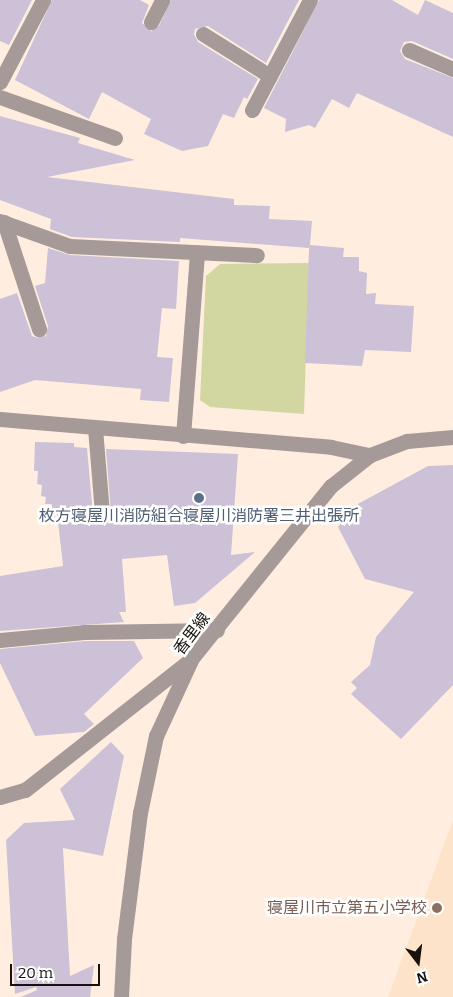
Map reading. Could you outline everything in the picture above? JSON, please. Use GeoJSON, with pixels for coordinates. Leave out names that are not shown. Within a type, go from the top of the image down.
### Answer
{"type":"FeatureCollection","features":[{"type":"Feature","properties":{"kind":"street"},"geometry":{"type":"LineString","coordinates":[[0,82],[43,0]]}},
{"type":"Feature","properties":{"kind":"street"},"geometry":{"type":"LineString","coordinates":[[151,22],[162,0]]}},
{"type":"Feature","properties":{"kind":"street"},"geometry":{"type":"LineString","coordinates":[[252,110],[310,0]]}},
{"type":"Feature","properties":{"kind":"street"},"geometry":{"type":"LineString","coordinates":[[203,34],[270,76]]}},
{"type":"Feature","properties":{"kind":"street"},"geometry":{"type":"LineString","coordinates":[[409,50],[453,69]]}},
{"type":"Feature","properties":{"kind":"street"},"geometry":{"type":"LineString","coordinates":[[0,97],[115,138]]}},
{"type":"Feature","properties":{"kind":"street"},"geometry":{"type":"LineString","coordinates":[[2,221],[70,246],[257,255]]}},
{"type":"Feature","properties":{"kind":"street"},"geometry":{"type":"LineString","coordinates":[[2,221],[39,329]]}},
{"type":"Feature","properties":{"kind":"street"},"geometry":{"type":"LineString","coordinates":[[183,436],[197,253]]}},
{"type":"Feature","properties":{"kind":"street"},"geometry":{"type":"LineString","coordinates":[[0,419],[183,436],[331,447],[370,454]]}},
{"type":"Feature","properties":{"kind":"street"},"geometry":{"type":"LineString","coordinates":[[95,428],[102,514]]}},
{"type":"Feature","properties":{"kind":"street","name":"香里線"},"geometry":{"type":"LineString","coordinates":[[121,997],[124,939],[140,813],[156,736],[192,658],[217,630],[331,486],[370,454],[408,442],[453,437]]}},
{"type":"Feature","properties":{"kind":"street"},"geometry":{"type":"LineString","coordinates":[[0,640],[84,632],[217,630]]}},
{"type":"Feature","properties":{"kind":"street"},"geometry":{"type":"LineString","coordinates":[[0,797],[25,790],[192,658]]}},
{"type":"Feature","properties":{"kind":"shaded area","name":"寝屋川市立第五小学校"},"geometry":{"type":"Polygon","coordinates":[[[453,820],[453,997],[388,997],[453,820]]]}},
{"type":"Feature","properties":{"kind":"green space"},"geometry":{"type":"Polygon","coordinates":[[[309,263],[304,414],[210,407],[200,400],[206,276],[220,264],[309,263]]]}},
{"type":"Feature","properties":{"kind":"building"},"geometry":{"type":"Polygon","coordinates":[[[0,0],[32,0],[9,45],[0,41],[0,0]]]}},
{"type":"Feature","properties":{"kind":"building"},"geometry":{"type":"Polygon","coordinates":[[[52,0],[140,0],[149,5],[142,23],[151,31],[159,26],[171,0],[299,0],[266,63],[208,26],[195,29],[194,34],[198,42],[258,79],[247,99],[244,97],[234,118],[223,114],[208,146],[182,151],[144,134],[151,119],[102,92],[89,119],[15,80],[52,0]]]}},
{"type":"Feature","properties":{"kind":"building"},"geometry":{"type":"Polygon","coordinates":[[[319,0],[392,0],[418,15],[425,0],[453,13],[453,59],[412,41],[404,42],[400,51],[405,59],[453,78],[453,137],[357,93],[349,108],[332,99],[315,128],[309,125],[285,132],[286,119],[264,108],[319,0]]]}},
{"type":"Feature","properties":{"kind":"building"},"geometry":{"type":"Polygon","coordinates":[[[0,116],[80,138],[78,143],[135,160],[47,177],[234,199],[234,205],[270,206],[269,219],[312,221],[310,245],[344,248],[343,257],[359,257],[359,271],[367,273],[366,294],[376,293],[375,304],[414,306],[411,352],[365,350],[362,366],[305,363],[309,248],[180,238],[180,242],[72,237],[50,229],[51,219],[0,200],[0,116]]]}},
{"type":"Feature","properties":{"kind":"building"},"geometry":{"type":"Polygon","coordinates":[[[48,248],[70,255],[179,261],[176,309],[162,308],[157,357],[173,358],[169,402],[140,400],[141,389],[35,380],[0,392],[0,299],[17,293],[32,336],[38,338],[46,336],[48,326],[35,286],[45,283],[48,248]]]}},
{"type":"Feature","properties":{"kind":"building"},"geometry":{"type":"Polygon","coordinates":[[[35,442],[74,443],[74,447],[87,448],[93,515],[102,523],[108,521],[111,514],[106,449],[238,454],[231,555],[255,552],[195,603],[174,606],[167,555],[122,559],[126,612],[119,612],[124,622],[0,631],[0,576],[63,566],[57,513],[51,512],[52,504],[45,504],[46,497],[41,496],[42,485],[37,484],[38,471],[34,471],[35,442]]]}},
{"type":"Feature","properties":{"kind":"building"},"geometry":{"type":"Polygon","coordinates":[[[453,465],[453,685],[401,739],[351,694],[357,688],[351,682],[370,665],[376,637],[414,592],[365,579],[338,527],[354,506],[428,466],[453,465]]]}},
{"type":"Feature","properties":{"kind":"building"},"geometry":{"type":"Polygon","coordinates":[[[85,641],[134,641],[143,658],[84,714],[94,724],[84,732],[35,736],[0,663],[0,649],[85,641]]]}},
{"type":"Feature","properties":{"kind":"building"},"geometry":{"type":"Polygon","coordinates":[[[111,742],[124,756],[103,856],[63,848],[70,976],[94,965],[90,997],[21,997],[37,990],[36,987],[15,994],[6,840],[24,823],[75,820],[60,789],[111,742]]]}},
{"type":"Feature","properties":{"kind":"place","name":"枚方寝屋川消防組合寝屋川消防署三井出張所"},"geometry":{"type":"Point","coordinates":[199,498]}},
{"type":"Feature","properties":{"kind":"place","name":"寝屋川市立第五小学校"},"geometry":{"type":"Point","coordinates":[437,908]}}]}
